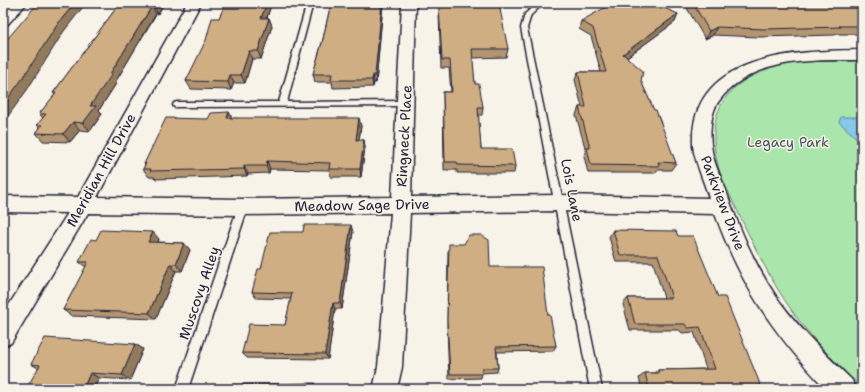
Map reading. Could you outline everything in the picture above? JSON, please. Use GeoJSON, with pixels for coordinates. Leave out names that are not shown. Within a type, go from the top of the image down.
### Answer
{"type":"FeatureCollection","features":[{"type":"Feature","properties":{"kind":"street"},"geometry":{"type":"LineString","coordinates":[[3,21],[20,3]]}},
{"type":"Feature","properties":{"kind":"street","name":"Meridian Hill Drive"},"geometry":{"type":"LineString","coordinates":[[3,335],[83,205],[194,3]]}},
{"type":"Feature","properties":{"kind":"street","name":"Ringneck Place"},"geometry":{"type":"LineString","coordinates":[[385,389],[390,368],[401,205],[409,3]]}},
{"type":"Feature","properties":{"kind":"street","name":"Parkview Drive"},"geometry":{"type":"LineString","coordinates":[[843,389],[806,352],[772,308],[746,263],[721,206],[703,151],[704,118],[712,98],[731,80],[753,67],[771,61],[806,56],[862,55]]}},
{"type":"Feature","properties":{"kind":"street","name":"Meadow Sage Drive"},"geometry":{"type":"LineString","coordinates":[[3,204],[243,206],[560,203],[721,206]]}},
{"type":"Feature","properties":{"kind":"lane"},"geometry":{"type":"LineString","coordinates":[[283,103],[310,3]]}},
{"type":"Feature","properties":{"kind":"lane","name":"Lois Lane"},"geometry":{"type":"LineString","coordinates":[[542,3],[528,14],[524,28],[596,389]]}},
{"type":"Feature","properties":{"kind":"lane"},"geometry":{"type":"LineString","coordinates":[[177,104],[405,104]]}},
{"type":"Feature","properties":{"kind":"lane","name":"Muscovy Alley"},"geometry":{"type":"LineString","coordinates":[[182,389],[243,206]]}},
{"type":"Feature","properties":{"kind":"green space","name":"Legacy Park"},"geometry":{"type":"Polygon","coordinates":[[[808,61],[862,61],[862,388],[816,341],[795,315],[777,288],[755,248],[722,179],[715,152],[714,130],[719,111],[728,95],[742,82],[760,73],[782,66],[808,61]]]}},
{"type":"Feature","properties":{"kind":"water"},"geometry":{"type":"Polygon","coordinates":[[[841,117],[862,117],[862,143],[839,122],[841,117]]]}},
{"type":"Feature","properties":{"kind":"building"},"geometry":{"type":"Polygon","coordinates":[[[38,3],[75,3],[59,22],[20,82],[3,105],[3,44],[38,3]]]}},
{"type":"Feature","properties":{"kind":"building"},"geometry":{"type":"Polygon","coordinates":[[[120,3],[156,3],[152,6],[110,74],[112,74],[90,106],[96,106],[83,123],[73,122],[63,134],[36,133],[42,125],[37,125],[46,114],[39,114],[56,93],[53,93],[120,3]]]}},
{"type":"Feature","properties":{"kind":"building"},"geometry":{"type":"Polygon","coordinates":[[[226,3],[267,3],[261,18],[269,18],[258,51],[249,51],[241,75],[230,75],[228,82],[186,81],[206,40],[212,18],[219,18],[226,3]]]}},
{"type":"Feature","properties":{"kind":"building"},"geometry":{"type":"Polygon","coordinates":[[[331,3],[382,3],[375,75],[373,75],[372,80],[331,80],[332,74],[313,74],[331,3]]]}},
{"type":"Feature","properties":{"kind":"building"},"geometry":{"type":"Polygon","coordinates":[[[442,3],[499,4],[508,49],[472,49],[475,84],[479,84],[483,107],[478,107],[481,149],[512,149],[515,166],[458,165],[457,162],[445,162],[443,92],[452,92],[450,60],[442,60],[439,6],[442,6],[442,3]]]}},
{"type":"Feature","properties":{"kind":"building"},"geometry":{"type":"Polygon","coordinates":[[[613,3],[633,3],[643,8],[649,4],[655,4],[678,14],[623,54],[643,71],[641,81],[654,110],[656,110],[676,163],[658,162],[659,166],[591,165],[587,148],[590,148],[579,107],[586,107],[578,72],[606,72],[593,28],[581,21],[613,3]]]}},
{"type":"Feature","properties":{"kind":"building"},"geometry":{"type":"Polygon","coordinates":[[[693,3],[862,3],[862,26],[764,29],[717,27],[709,31],[693,3]]]}},
{"type":"Feature","properties":{"kind":"building"},"geometry":{"type":"Polygon","coordinates":[[[229,112],[227,118],[359,118],[356,140],[364,140],[360,169],[329,169],[330,163],[267,161],[266,166],[244,166],[244,169],[150,171],[151,169],[143,169],[166,118],[208,119],[211,113],[229,112]]]}},
{"type":"Feature","properties":{"kind":"building"},"geometry":{"type":"Polygon","coordinates":[[[304,225],[351,225],[340,303],[333,303],[325,354],[242,353],[249,324],[285,325],[292,293],[252,292],[258,269],[261,269],[270,232],[303,232],[304,225]]]}},
{"type":"Feature","properties":{"kind":"building"},"geometry":{"type":"Polygon","coordinates":[[[101,230],[153,232],[148,242],[184,243],[176,264],[170,264],[149,313],[63,310],[88,262],[79,262],[91,239],[96,240],[101,230]]]}},
{"type":"Feature","properties":{"kind":"building"},"geometry":{"type":"Polygon","coordinates":[[[613,230],[676,231],[678,236],[693,236],[718,297],[725,297],[762,389],[649,389],[645,373],[659,373],[658,370],[715,369],[700,327],[688,328],[685,324],[635,324],[628,298],[672,298],[658,255],[620,255],[613,230]]]}},
{"type":"Feature","properties":{"kind":"building"},"geometry":{"type":"Polygon","coordinates":[[[469,235],[481,235],[489,240],[490,267],[542,267],[548,315],[550,315],[556,346],[496,347],[498,368],[482,368],[482,374],[450,374],[447,320],[449,244],[464,244],[469,235]]]}},
{"type":"Feature","properties":{"kind":"building"},"geometry":{"type":"Polygon","coordinates":[[[45,338],[135,344],[122,375],[90,373],[83,389],[26,389],[40,365],[31,364],[45,338]]]}},
{"type":"Feature","properties":{"kind":"building"},"geometry":{"type":"Polygon","coordinates":[[[315,383],[314,389],[213,389],[214,385],[315,383]]]}}]}
